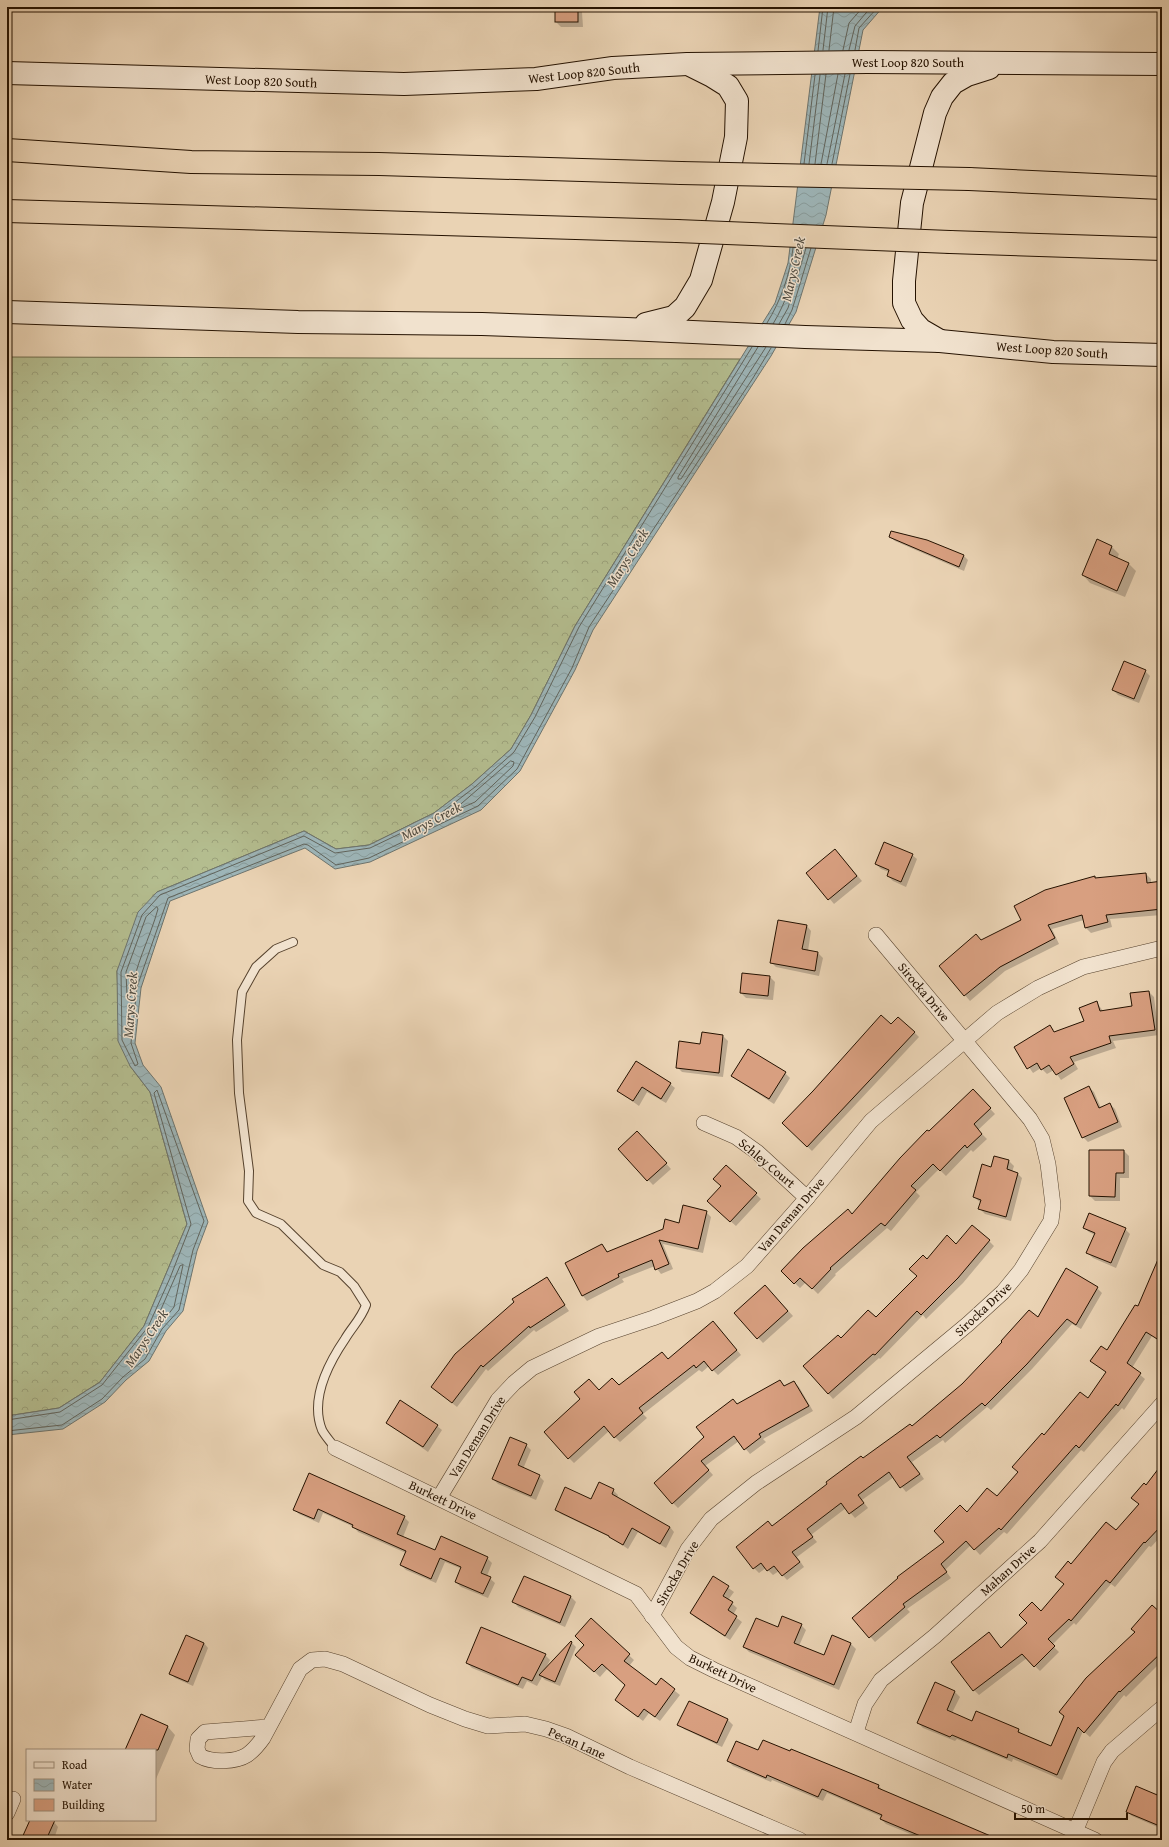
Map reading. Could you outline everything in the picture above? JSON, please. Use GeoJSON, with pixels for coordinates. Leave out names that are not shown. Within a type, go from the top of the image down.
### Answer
{"type":"FeatureCollection","features":[{"type":"Feature","properties":{"kind":"highway"},"geometry":{"type":"LineString","coordinates":[[7,150],[191,162],[379,164],[969,180],[1162,188]]}},
{"type":"Feature","properties":{"kind":"highway"},"geometry":{"type":"LineString","coordinates":[[7,211],[677,231],[1162,249]]}},
{"type":"Feature","properties":{"kind":"main road","name":"West Loop 820 South"},"geometry":{"type":"LineString","coordinates":[[7,73],[404,84],[536,79],[613,68],[688,64],[868,62],[1162,64]]}},
{"type":"Feature","properties":{"kind":"main road"},"geometry":{"type":"LineString","coordinates":[[940,341],[921,330],[912,320],[904,303],[904,280],[912,203],[935,113],[942,97],[953,83],[967,74],[1005,63]]}},
{"type":"Feature","properties":{"kind":"main road"},"geometry":{"type":"LineString","coordinates":[[627,329],[674,317],[685,307],[701,280],[723,202],[736,137],[737,101],[728,86],[688,64]]}},
{"type":"Feature","properties":{"kind":"main road","name":"West Loop 820 South"},"geometry":{"type":"LineString","coordinates":[[7,312],[298,322],[482,324],[627,329],[805,338],[940,341],[1053,352],[1162,355]]}},
{"type":"Feature","properties":{"kind":"street","name":"Sirocka Drive"},"geometry":{"type":"LineString","coordinates":[[652,1616],[688,1549],[711,1519],[756,1483],[856,1417],[968,1324],[1003,1292],[1021,1270],[1051,1221],[1053,1205],[1048,1164],[1042,1139],[1030,1119],[876,935]]}},
{"type":"Feature","properties":{"kind":"street","name":"Van Deman Drive"},"geometry":{"type":"LineString","coordinates":[[439,1498],[498,1400],[514,1383],[532,1368],[598,1336],[653,1318],[698,1300],[715,1291],[747,1266],[807,1198],[871,1121],[964,1039],[997,1013],[1051,982],[1083,967],[1162,948]]}},
{"type":"Feature","properties":{"kind":"street","name":"Schley Court"},"geometry":{"type":"LineString","coordinates":[[704,1123],[736,1137],[747,1144],[807,1198]]}},
{"type":"Feature","properties":{"kind":"street","name":"Mahan Drive"},"geometry":{"type":"LineString","coordinates":[[856,1732],[865,1704],[881,1680],[935,1636],[1040,1541],[1162,1404]]}},
{"type":"Feature","properties":{"kind":"street","name":"Burkett Drive"},"geometry":{"type":"LineString","coordinates":[[335,1448],[636,1594],[676,1647],[690,1658],[856,1732],[1074,1836],[1095,1840]]}},
{"type":"Feature","properties":{"kind":"street","name":"Pecan Lane"},"geometry":{"type":"LineString","coordinates":[[268,1727],[300,1669],[312,1660],[325,1659],[343,1664],[430,1705],[465,1719],[488,1726],[525,1724],[566,1736],[630,1767],[800,1840]]}},
{"type":"Feature","properties":{"kind":"street"},"geometry":{"type":"LineString","coordinates":[[1074,1836],[1104,1762],[1112,1751],[1162,1708]]}},
{"type":"Feature","properties":{"kind":"lane"},"geometry":{"type":"LineString","coordinates":[[293,942],[276,949],[256,967],[242,992],[238,1040],[239,1093],[249,1171],[248,1201],[256,1213],[281,1224],[323,1265],[340,1272],[354,1286],[366,1305],[361,1317],[344,1339],[323,1378],[318,1404],[322,1430],[335,1448]]}},
{"type":"Feature","properties":{"kind":"green space"},"geometry":{"type":"Polygon","coordinates":[[[7,357],[740,359],[575,626],[531,715],[511,749],[472,784],[434,813],[369,845],[336,849],[304,831],[157,892],[117,971],[118,998],[130,1066],[150,1092],[187,1224],[144,1326],[100,1382],[59,1408],[7,1416],[7,357]]]}},
{"type":"Feature","properties":{"kind":"water","name":"Marys Creek"},"geometry":{"type":"Polygon","coordinates":[[[820,7],[883,7],[863,30],[826,215],[796,312],[771,356],[593,630],[575,670],[520,771],[481,810],[370,862],[335,869],[305,848],[170,901],[141,988],[135,1043],[143,1065],[161,1087],[208,1222],[197,1251],[183,1311],[166,1331],[149,1361],[126,1380],[105,1402],[63,1429],[7,1435],[7,1416],[59,1408],[100,1382],[144,1326],[187,1224],[150,1092],[130,1066],[118,1041],[117,971],[138,912],[157,892],[304,831],[336,849],[369,845],[434,813],[472,784],[511,749],[531,715],[575,626],[775,303],[788,263],[820,7]]]}},
{"type":"Feature","properties":{"kind":"building"},"geometry":{"type":"Polygon","coordinates":[[[555,7],[578,7],[578,22],[555,22],[555,7]]]}},
{"type":"Feature","properties":{"kind":"building"},"geometry":{"type":"Polygon","coordinates":[[[891,531],[927,540],[964,555],[959,567],[889,537],[891,531]]]}},
{"type":"Feature","properties":{"kind":"building"},"geometry":{"type":"Polygon","coordinates":[[[1097,539],[1112,546],[1109,554],[1129,563],[1117,591],[1082,575],[1097,539]]]}},
{"type":"Feature","properties":{"kind":"building"},"geometry":{"type":"Polygon","coordinates":[[[1124,661],[1146,670],[1134,699],[1112,690],[1124,661]]]}},
{"type":"Feature","properties":{"kind":"building"},"geometry":{"type":"Polygon","coordinates":[[[884,842],[913,854],[901,882],[887,876],[889,870],[875,864],[884,842]]]}},
{"type":"Feature","properties":{"kind":"building"},"geometry":{"type":"Polygon","coordinates":[[[835,849],[857,876],[828,900],[806,873],[835,849]]]}},
{"type":"Feature","properties":{"kind":"building"},"geometry":{"type":"Polygon","coordinates":[[[1146,873],[1147,883],[1162,881],[1162,909],[1106,915],[1108,922],[1085,928],[1082,915],[1048,925],[1055,938],[1000,967],[964,996],[939,966],[976,934],[981,940],[1021,920],[1014,906],[1045,890],[1095,876],[1095,878],[1146,873]]]}},
{"type":"Feature","properties":{"kind":"building"},"geometry":{"type":"Polygon","coordinates":[[[778,920],[807,925],[802,949],[818,952],[815,971],[770,963],[778,920]]]}},
{"type":"Feature","properties":{"kind":"building"},"geometry":{"type":"Polygon","coordinates":[[[742,973],[770,976],[768,996],[740,993],[742,973]]]}},
{"type":"Feature","properties":{"kind":"building"},"geometry":{"type":"Polygon","coordinates":[[[1149,991],[1155,1030],[1109,1036],[1111,1043],[1070,1057],[1074,1064],[1056,1075],[1049,1065],[1041,1070],[1037,1063],[1027,1069],[1014,1047],[1050,1025],[1054,1032],[1084,1021],[1079,1008],[1097,1001],[1100,1011],[1132,1006],[1130,993],[1149,991]]]}},
{"type":"Feature","properties":{"kind":"building"},"geometry":{"type":"Polygon","coordinates":[[[881,1015],[891,1024],[898,1017],[915,1032],[807,1147],[782,1123],[813,1091],[881,1015]]]}},
{"type":"Feature","properties":{"kind":"building"},"geometry":{"type":"Polygon","coordinates":[[[702,1032],[723,1035],[719,1073],[676,1068],[679,1041],[700,1044],[702,1032]]]}},
{"type":"Feature","properties":{"kind":"building"},"geometry":{"type":"Polygon","coordinates":[[[748,1049],[786,1072],[769,1099],[731,1076],[748,1049]]]}},
{"type":"Feature","properties":{"kind":"building"},"geometry":{"type":"Polygon","coordinates":[[[636,1061],[671,1083],[661,1099],[642,1087],[633,1101],[617,1091],[636,1061]]]}},
{"type":"Feature","properties":{"kind":"building"},"geometry":{"type":"Polygon","coordinates":[[[1089,1086],[1099,1108],[1110,1103],[1118,1122],[1082,1138],[1064,1098],[1089,1086]]]}},
{"type":"Feature","properties":{"kind":"building"},"geometry":{"type":"Polygon","coordinates":[[[973,1089],[991,1108],[974,1124],[982,1134],[967,1148],[965,1145],[940,1171],[933,1164],[911,1186],[916,1190],[885,1226],[881,1223],[830,1268],[831,1269],[812,1289],[800,1278],[794,1284],[781,1271],[803,1248],[848,1209],[852,1214],[900,1158],[927,1130],[929,1131],[973,1089]]]}},
{"type":"Feature","properties":{"kind":"building"},"geometry":{"type":"Polygon","coordinates":[[[637,1131],[667,1163],[647,1181],[618,1149],[637,1131]]]}},
{"type":"Feature","properties":{"kind":"building"},"geometry":{"type":"Polygon","coordinates":[[[1089,1150],[1124,1150],[1124,1173],[1116,1173],[1115,1197],[1089,1196],[1089,1150]]]}},
{"type":"Feature","properties":{"kind":"building"},"geometry":{"type":"Polygon","coordinates":[[[994,1156],[1009,1160],[1007,1169],[1018,1173],[1006,1217],[978,1209],[981,1200],[973,1197],[982,1164],[991,1167],[994,1156]]]}},
{"type":"Feature","properties":{"kind":"building"},"geometry":{"type":"Polygon","coordinates":[[[726,1165],[757,1193],[730,1222],[707,1201],[721,1186],[713,1179],[726,1165]]]}},
{"type":"Feature","properties":{"kind":"building"},"geometry":{"type":"Polygon","coordinates":[[[683,1205],[707,1211],[698,1249],[659,1240],[669,1264],[655,1270],[652,1260],[618,1274],[619,1277],[582,1296],[565,1263],[602,1244],[607,1252],[663,1229],[665,1219],[679,1223],[683,1205]]]}},
{"type":"Feature","properties":{"kind":"building"},"geometry":{"type":"Polygon","coordinates":[[[1089,1213],[1126,1228],[1111,1263],[1086,1253],[1095,1233],[1083,1228],[1089,1213]]]}},
{"type":"Feature","properties":{"kind":"building"},"geometry":{"type":"Polygon","coordinates":[[[972,1225],[990,1240],[958,1278],[921,1315],[917,1311],[875,1355],[873,1354],[828,1394],[803,1366],[838,1335],[841,1338],[868,1310],[876,1317],[917,1276],[909,1269],[923,1255],[927,1259],[947,1235],[956,1244],[972,1225]]]}},
{"type":"Feature","properties":{"kind":"building"},"geometry":{"type":"Polygon","coordinates":[[[1162,1250],[1162,1342],[1146,1332],[1127,1363],[1141,1373],[1118,1406],[1116,1404],[1079,1448],[1076,1445],[1001,1530],[999,1528],[974,1550],[966,1541],[941,1564],[947,1572],[903,1604],[905,1607],[869,1638],[852,1618],[898,1578],[897,1577],[944,1542],[934,1531],[960,1505],[967,1512],[987,1488],[997,1496],[1018,1472],[1012,1467],[1042,1433],[1044,1435],[1080,1392],[1088,1398],[1106,1372],[1090,1361],[1101,1346],[1107,1350],[1135,1305],[1138,1306],[1162,1250]]]}},
{"type":"Feature","properties":{"kind":"building"},"geometry":{"type":"Polygon","coordinates":[[[1066,1268],[1098,1287],[1076,1325],[1067,1319],[1027,1364],[985,1406],[982,1403],[940,1438],[937,1435],[907,1457],[920,1474],[900,1488],[889,1472],[858,1495],[864,1503],[849,1514],[841,1503],[807,1529],[813,1537],[792,1552],[800,1562],[782,1576],[774,1566],[767,1571],[761,1563],[753,1569],[736,1547],[768,1521],[772,1526],[827,1484],[826,1482],[861,1456],[863,1458],[910,1424],[912,1426],[962,1384],[1002,1342],[1001,1341],[1029,1310],[1038,1317],[1066,1268]]]}},
{"type":"Feature","properties":{"kind":"building"},"geometry":{"type":"Polygon","coordinates":[[[547,1277],[565,1305],[530,1328],[529,1326],[483,1367],[481,1365],[452,1403],[431,1387],[455,1354],[514,1302],[512,1299],[547,1277]]]}},
{"type":"Feature","properties":{"kind":"building"},"geometry":{"type":"Polygon","coordinates":[[[765,1285],[788,1311],[757,1339],[734,1313],[765,1285]]]}},
{"type":"Feature","properties":{"kind":"building"},"geometry":{"type":"Polygon","coordinates":[[[713,1321],[737,1350],[712,1371],[704,1361],[696,1368],[694,1365],[639,1408],[643,1413],[614,1438],[604,1426],[568,1459],[544,1432],[580,1399],[574,1392],[589,1379],[599,1390],[612,1378],[619,1385],[662,1352],[668,1359],[713,1321]]]}},
{"type":"Feature","properties":{"kind":"building"},"geometry":{"type":"Polygon","coordinates":[[[780,1380],[784,1386],[794,1381],[809,1406],[759,1434],[761,1437],[744,1450],[734,1436],[701,1461],[709,1470],[672,1504],[654,1483],[704,1437],[696,1427],[733,1399],[737,1404],[780,1380]]]}},
{"type":"Feature","properties":{"kind":"building"},"geometry":{"type":"Polygon","coordinates":[[[400,1400],[438,1425],[423,1447],[386,1423],[400,1400]]]}},
{"type":"Feature","properties":{"kind":"building"},"geometry":{"type":"Polygon","coordinates":[[[510,1437],[527,1444],[518,1465],[540,1475],[531,1496],[492,1479],[510,1437]]]}},
{"type":"Feature","properties":{"kind":"building"},"geometry":{"type":"Polygon","coordinates":[[[1162,1464],[1162,1525],[1145,1543],[1144,1542],[1110,1583],[1106,1580],[1071,1621],[1069,1619],[1048,1639],[1055,1646],[1034,1667],[1022,1654],[973,1691],[951,1662],[989,1632],[1001,1648],[1027,1623],[1019,1615],[1032,1602],[1041,1611],[1064,1584],[1055,1577],[1068,1561],[1071,1564],[1106,1522],[1116,1530],[1139,1504],[1131,1498],[1144,1483],[1146,1485],[1162,1464]]]}},
{"type":"Feature","properties":{"kind":"building"},"geometry":{"type":"Polygon","coordinates":[[[309,1473],[405,1516],[397,1534],[435,1550],[441,1536],[488,1557],[481,1573],[491,1577],[483,1594],[455,1582],[461,1567],[440,1558],[431,1579],[400,1565],[406,1551],[352,1527],[353,1525],[318,1509],[314,1519],[293,1510],[309,1473]]]}},
{"type":"Feature","properties":{"kind":"building"},"geometry":{"type":"Polygon","coordinates":[[[599,1482],[614,1489],[612,1494],[670,1527],[660,1544],[632,1528],[623,1545],[609,1536],[555,1510],[565,1487],[591,1499],[599,1482]]]}},
{"type":"Feature","properties":{"kind":"building"},"geometry":{"type":"Polygon","coordinates":[[[524,1576],[571,1596],[560,1623],[512,1602],[524,1576]]]}},
{"type":"Feature","properties":{"kind":"building"},"geometry":{"type":"Polygon","coordinates":[[[713,1576],[729,1586],[723,1596],[733,1602],[728,1610],[737,1616],[725,1636],[690,1613],[713,1576]]]}},
{"type":"Feature","properties":{"kind":"building"},"geometry":{"type":"Polygon","coordinates":[[[1152,1605],[1162,1614],[1162,1652],[1120,1692],[1119,1691],[1084,1733],[1078,1727],[1057,1775],[1008,1754],[1007,1758],[952,1735],[950,1737],[917,1723],[935,1682],[955,1691],[947,1710],[972,1721],[976,1711],[1019,1729],[1018,1732],[1051,1746],[1064,1716],[1059,1712],[1086,1678],[1135,1632],[1131,1629],[1152,1605]]]}},
{"type":"Feature","properties":{"kind":"building"},"geometry":{"type":"Polygon","coordinates":[[[782,1616],[802,1624],[794,1643],[824,1655],[832,1635],[851,1643],[834,1685],[743,1647],[756,1618],[778,1627],[782,1616]]]}},
{"type":"Feature","properties":{"kind":"building"},"geometry":{"type":"Polygon","coordinates":[[[591,1618],[630,1654],[624,1661],[656,1685],[661,1678],[675,1689],[655,1717],[644,1709],[638,1717],[615,1700],[625,1685],[602,1664],[594,1672],[575,1655],[584,1645],[575,1636],[591,1618]]]}},
{"type":"Feature","properties":{"kind":"building"},"geometry":{"type":"Polygon","coordinates":[[[481,1627],[546,1654],[532,1681],[522,1677],[518,1685],[466,1663],[481,1627]]]}},
{"type":"Feature","properties":{"kind":"building"},"geometry":{"type":"Polygon","coordinates":[[[186,1635],[204,1643],[188,1682],[169,1674],[186,1635]]]}},
{"type":"Feature","properties":{"kind":"building"},"geometry":{"type":"Polygon","coordinates":[[[571,1641],[572,1642],[555,1682],[539,1675],[571,1641]]]}},
{"type":"Feature","properties":{"kind":"building"},"geometry":{"type":"Polygon","coordinates":[[[689,1701],[728,1719],[717,1743],[677,1725],[689,1701]]]}},
{"type":"Feature","properties":{"kind":"building"},"geometry":{"type":"Polygon","coordinates":[[[141,1714],[168,1726],[158,1750],[125,1749],[141,1714]]]}},
{"type":"Feature","properties":{"kind":"building"},"geometry":{"type":"Polygon","coordinates":[[[763,1740],[790,1751],[791,1749],[879,1785],[878,1788],[1000,1840],[930,1840],[880,1819],[882,1815],[822,1789],[818,1797],[767,1775],[766,1778],[727,1761],[736,1741],[758,1750],[763,1740]]]}},
{"type":"Feature","properties":{"kind":"building"},"geometry":{"type":"Polygon","coordinates":[[[1136,1786],[1162,1797],[1162,1827],[1126,1812],[1136,1786]]]}},
{"type":"Feature","properties":{"kind":"building"},"geometry":{"type":"Polygon","coordinates":[[[30,1821],[55,1821],[46,1840],[21,1840],[30,1821]]]}}]}
